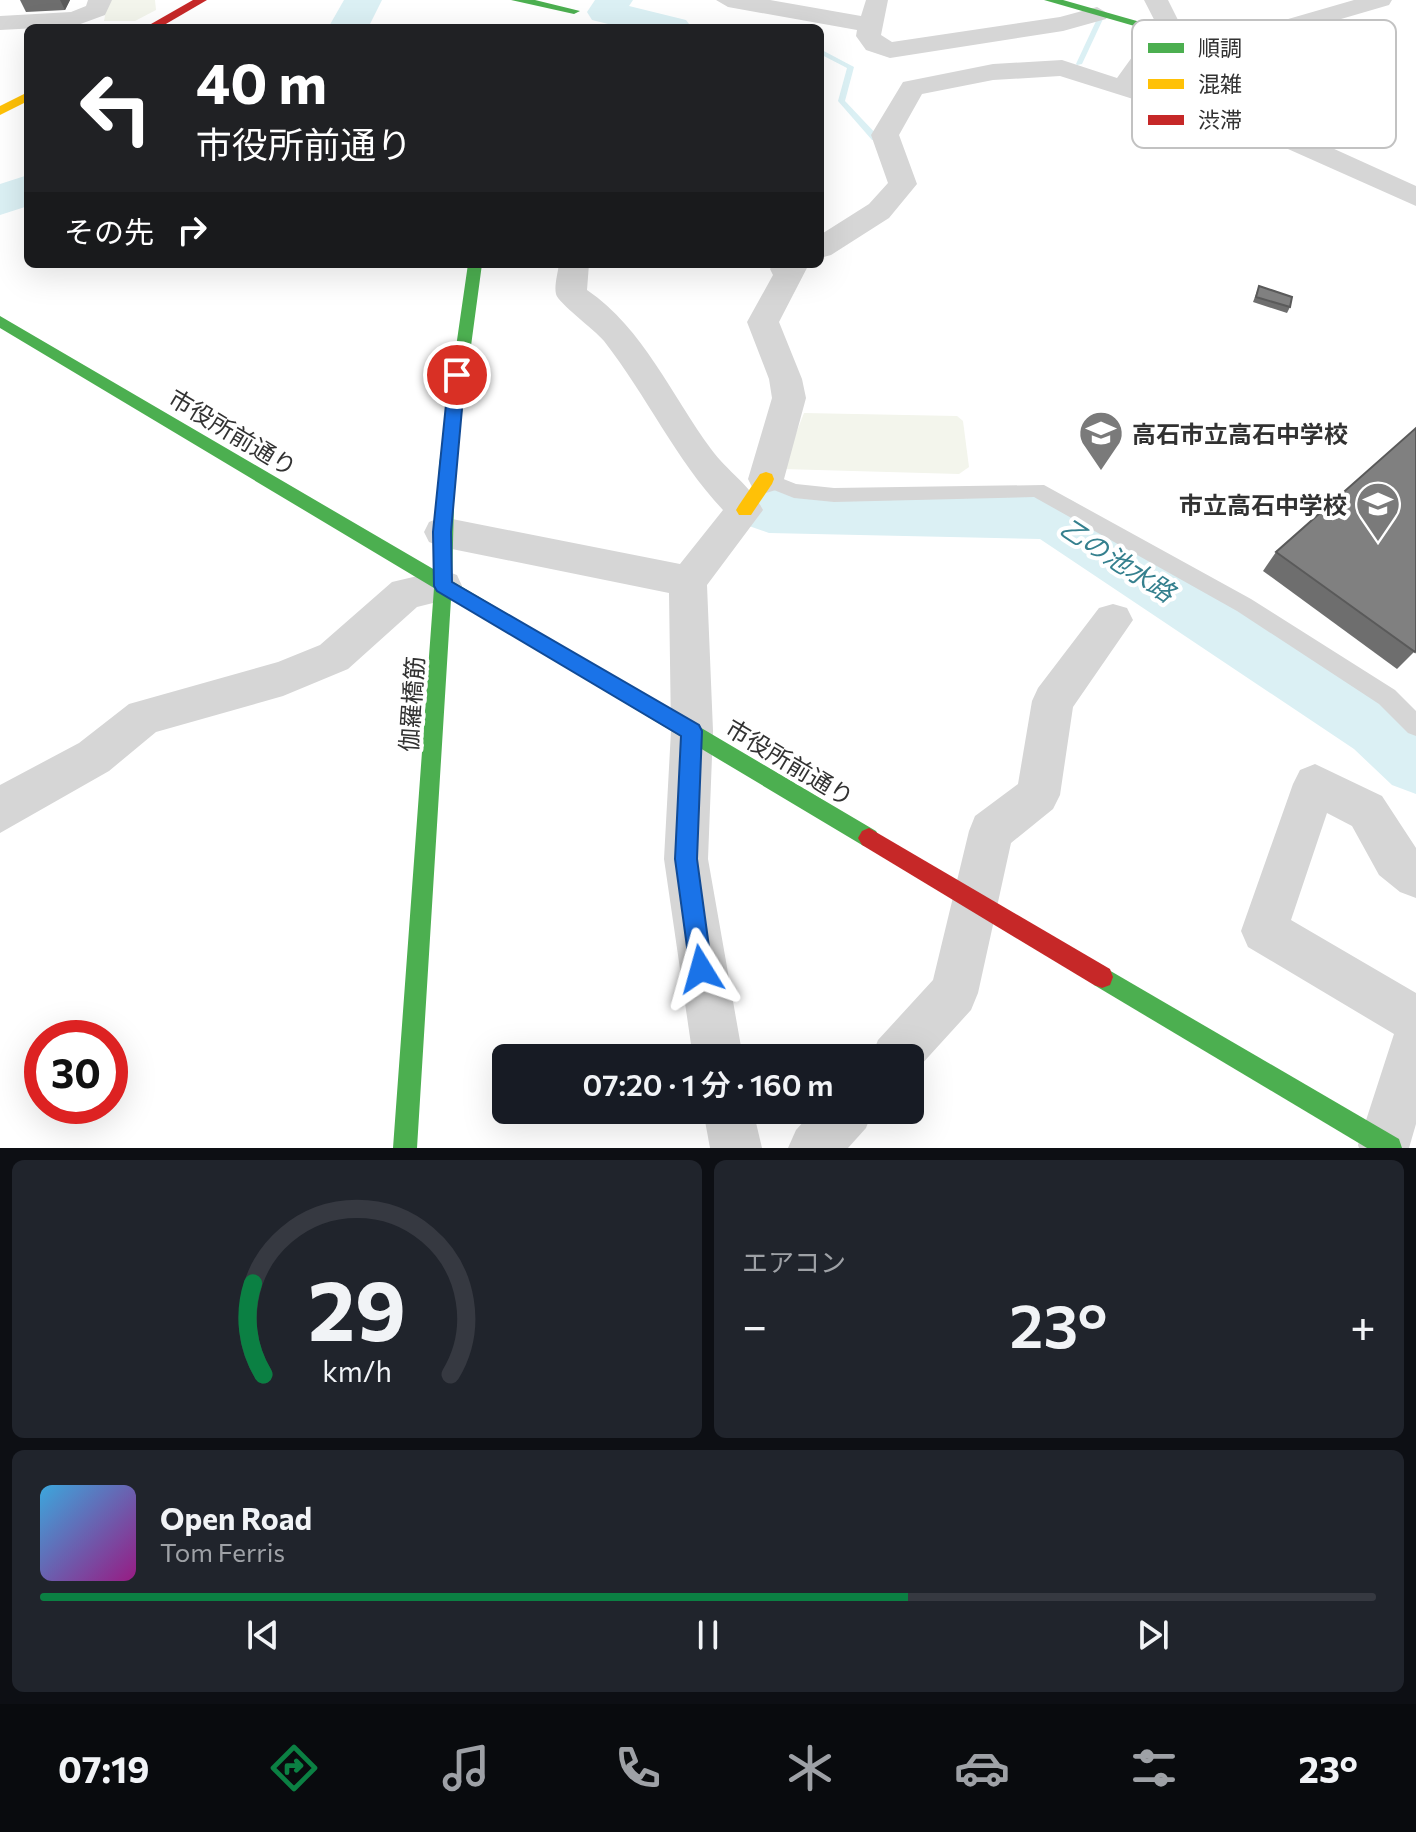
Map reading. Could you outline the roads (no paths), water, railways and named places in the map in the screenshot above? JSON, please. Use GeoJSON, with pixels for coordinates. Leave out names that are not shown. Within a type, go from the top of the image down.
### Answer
{"type":"FeatureCollection","features":[{"type":"Feature","properties":{"kind":"street"},"geometry":{"type":"LineString","coordinates":[[0,23],[75,19],[96,10],[100,0]]}},
{"type":"Feature","properties":{"kind":"street"},"geometry":{"type":"LineString","coordinates":[[157,24],[201,0]]}},
{"type":"Feature","properties":{"kind":"street"},"geometry":{"type":"LineString","coordinates":[[517,0],[577,6],[566,24]]}},
{"type":"Feature","properties":{"kind":"street"},"geometry":{"type":"LineString","coordinates":[[728,0],[871,25]]}},
{"type":"Feature","properties":{"kind":"street"},"geometry":{"type":"LineString","coordinates":[[877,0],[868,36],[875,45],[890,50],[1063,24],[1100,15]]}},
{"type":"Feature","properties":{"kind":"street"},"geometry":{"type":"LineString","coordinates":[[1050,0],[1132,23]]}},
{"type":"Feature","properties":{"kind":"street"},"geometry":{"type":"LineString","coordinates":[[1156,0],[1166,20]]}},
{"type":"Feature","properties":{"kind":"street"},"geometry":{"type":"LineString","coordinates":[[1290,0],[1321,19]]}},
{"type":"Feature","properties":{"kind":"street"},"geometry":{"type":"LineString","coordinates":[[1317,20],[1380,0]]}},
{"type":"Feature","properties":{"kind":"street"},"geometry":{"type":"LineString","coordinates":[[824,245],[879,211],[903,184],[885,135],[912,88],[993,72],[1062,68],[1132,91]]}},
{"type":"Feature","properties":{"kind":"street"},"geometry":{"type":"LineString","coordinates":[[1123,88],[1132,75]]}},
{"type":"Feature","properties":{"kind":"street"},"geometry":{"type":"LineString","coordinates":[[0,111],[24,98]]}},
{"type":"Feature","properties":{"kind":"street"},"geometry":{"type":"LineString","coordinates":[[1309,148],[1416,197]]}},
{"type":"Feature","properties":{"kind":"street","name":"伽羅橋筋"},"geometry":{"type":"LineString","coordinates":[[401,1146],[443,586],[442,532],[460,343],[474,268]]}},
{"type":"Feature","properties":{"kind":"street"},"geometry":{"type":"LineString","coordinates":[[574,268],[571,294],[590,305],[610,327],[701,462],[755,494]]}},
{"type":"Feature","properties":{"kind":"street"},"geometry":{"type":"LineString","coordinates":[[716,1044],[686,859],[692,731],[688,581],[755,494],[786,413],[789,389],[763,322],[788,275],[787,268]]}},
{"type":"Feature","properties":{"kind":"street","name":"市役所前通り"},"geometry":{"type":"LineString","coordinates":[[0,321],[1387,1146]]}},
{"type":"Feature","properties":{"kind":"street"},"geometry":{"type":"LineString","coordinates":[[442,532],[688,581]]}},
{"type":"Feature","properties":{"kind":"street"},"geometry":{"type":"LineString","coordinates":[[0,812],[4,805],[94,757],[144,717],[283,678],[334,657],[406,593],[443,586]]}},
{"type":"Feature","properties":{"kind":"street"},"geometry":{"type":"LineString","coordinates":[[908,1044],[954,993],[991,831],[1038,795],[1053,701],[1113,620]]}},
{"type":"Feature","properties":{"kind":"street"},"geometry":{"type":"LineString","coordinates":[[1416,876],[1395,860],[1367,811],[1315,784],[1264,931],[1416,1020]]}},
{"type":"Feature","properties":{"kind":"street"},"geometry":{"type":"LineString","coordinates":[[1387,1146],[1416,1040]]}},
{"type":"Feature","properties":{"kind":"street"},"geometry":{"type":"LineString","coordinates":[[731,1124],[736,1148]]}},
{"type":"Feature","properties":{"kind":"street"},"geometry":{"type":"LineString","coordinates":[[814,1148],[835,1124]]}},
{"type":"Feature","properties":{"kind":"lane"},"geometry":{"type":"LineString","coordinates":[[755,494],[794,491],[834,495],[1037,490],[1244,605],[1387,697],[1416,726]]}},
{"type":"Feature","properties":{"kind":"waterway"},"geometry":{"type":"LineString","coordinates":[[350,24],[363,0]]}},
{"type":"Feature","properties":{"kind":"waterway","name":"乙の池水路"},"geometry":{"type":"LineString","coordinates":[[614,0],[606,12],[656,24]]}},
{"type":"Feature","properties":{"kind":"waterway"},"geometry":{"type":"LineString","coordinates":[[1079,64],[1100,19]]}},
{"type":"Feature","properties":{"kind":"waterway"},"geometry":{"type":"LineString","coordinates":[[824,53],[851,67],[841,101],[875,138]]}},
{"type":"Feature","properties":{"kind":"waterway"},"geometry":{"type":"LineString","coordinates":[[0,201],[24,191]]}},
{"type":"Feature","properties":{"kind":"waterway","name":"乙の池水路"},"geometry":{"type":"LineString","coordinates":[[769,510],[1051,516],[1377,728],[1416,763]]}},
{"type":"Feature","properties":{"kind":"place","name":"高石市立高石中学校"},"geometry":{"type":"Point","coordinates":[1101,472]}},
{"type":"Feature","properties":{"kind":"place","name":"市立高石中学校"},"geometry":{"type":"Point","coordinates":[1378,543]}}]}
